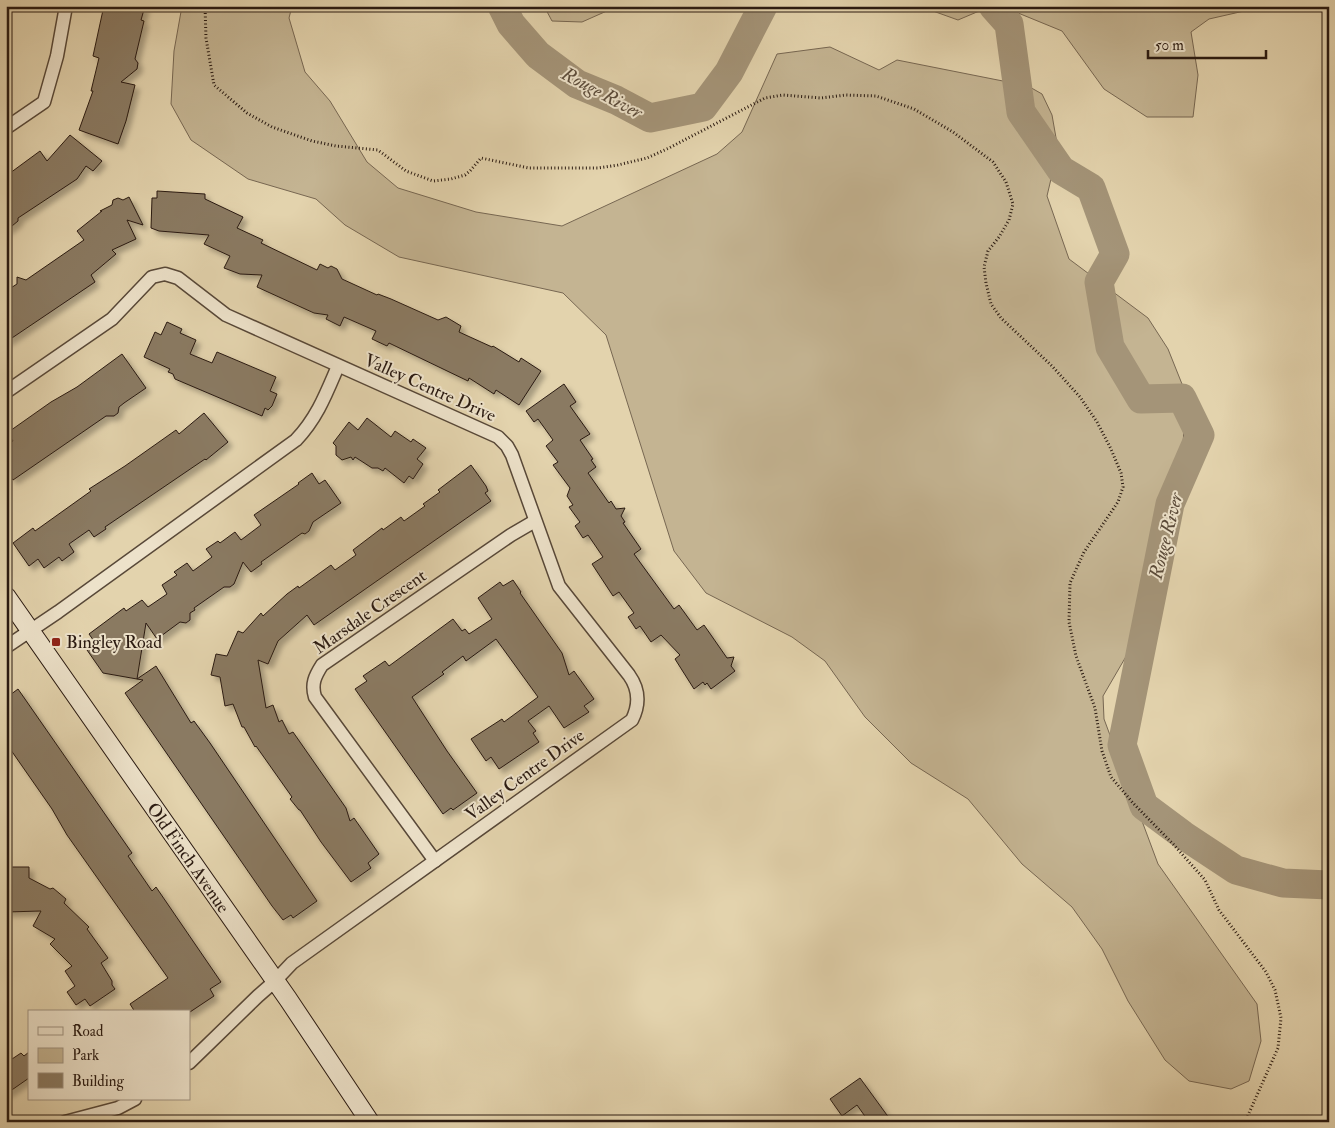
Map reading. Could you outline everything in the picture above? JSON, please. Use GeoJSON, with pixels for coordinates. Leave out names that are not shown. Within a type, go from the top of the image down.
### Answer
{"type":"FeatureCollection","features":[{"type":"Feature","properties":{"kind":"street"},"geometry":{"type":"LineString","coordinates":[[6,128],[44,102],[57,56],[66,6]]}},
{"type":"Feature","properties":{"kind":"street","name":"Valley Centre Drive"},"geometry":{"type":"LineString","coordinates":[[6,392],[112,319],[152,278],[165,274],[178,278],[226,315],[498,437],[507,446],[512,455],[559,586],[634,683],[638,702],[636,714],[632,720],[298,958],[190,1062]]}},
{"type":"Feature","properties":{"kind":"street"},"geometry":{"type":"LineString","coordinates":[[6,647],[296,440],[309,427],[319,411],[338,366]]}},
{"type":"Feature","properties":{"kind":"street","name":"Marsdale Crescent"},"geometry":{"type":"LineString","coordinates":[[435,861],[315,697],[314,680],[322,665],[511,535],[535,521]]}},
{"type":"Feature","properties":{"kind":"street","name":"Old Finch Avenue"},"geometry":{"type":"LineString","coordinates":[[6,596],[370,1122]]}},
{"type":"Feature","properties":{"kind":"street"},"geometry":{"type":"LineString","coordinates":[[64,1122],[118,1108],[133,1100]]}},
{"type":"Feature","properties":{"kind":"path"},"geometry":{"type":"LineString","coordinates":[[205,6],[206,38],[214,85],[247,113],[272,127],[312,141],[336,146],[378,150],[406,171],[433,181],[465,175],[481,158],[529,168],[588,168],[618,165],[647,158],[765,98],[783,95],[821,98],[846,95],[876,96],[914,109],[953,132],[993,162],[1006,182],[1013,204],[1009,220],[999,237],[988,250],[984,267],[991,304],[1001,318],[1052,366],[1080,397],[1097,422],[1121,473],[1123,487],[1118,502],[1084,552],[1070,583],[1069,622],[1076,656],[1095,708],[1102,752],[1111,777],[1205,880],[1219,910],[1266,972],[1276,990],[1281,1018],[1278,1048],[1245,1122]]}},
{"type":"Feature","properties":{"kind":"green space"},"geometry":{"type":"Polygon","coordinates":[[[182,6],[292,6],[289,18],[305,72],[330,101],[367,162],[398,188],[476,212],[562,226],[717,154],[742,132],[777,54],[830,47],[879,70],[897,60],[1028,86],[1042,94],[1052,115],[1058,149],[1047,196],[1069,259],[1148,318],[1168,349],[1186,394],[1183,445],[1152,550],[1135,641],[1103,696],[1104,719],[1158,864],[1257,1004],[1261,1041],[1249,1081],[1231,1089],[1189,1081],[1165,1060],[1128,1001],[1102,949],[1072,907],[1022,864],[968,799],[911,763],[865,717],[825,661],[792,637],[706,593],[674,551],[606,335],[563,293],[399,257],[345,225],[316,199],[248,179],[191,140],[171,104],[174,51],[182,6]]]}},
{"type":"Feature","properties":{"kind":"green space"},"geometry":{"type":"Polygon","coordinates":[[[544,6],[618,6],[582,22],[552,21],[544,6]]]}},
{"type":"Feature","properties":{"kind":"green space"},"geometry":{"type":"Polygon","coordinates":[[[919,6],[991,6],[958,20],[919,6]]]}},
{"type":"Feature","properties":{"kind":"green space"},"geometry":{"type":"Polygon","coordinates":[[[1001,6],[1266,6],[1209,19],[1191,32],[1198,75],[1193,117],[1147,117],[1104,89],[1062,31],[1001,6]]]}},
{"type":"Feature","properties":{"kind":"building"},"geometry":{"type":"Polygon","coordinates":[[[106,6],[145,6],[141,20],[144,21],[135,59],[138,63],[137,69],[121,82],[135,85],[118,144],[79,130],[93,91],[91,91],[99,58],[93,56],[103,10],[105,11],[106,6]]]}},
{"type":"Feature","properties":{"kind":"building"},"geometry":{"type":"Polygon","coordinates":[[[70,135],[102,161],[93,171],[86,166],[77,179],[18,218],[18,221],[6,231],[6,176],[40,151],[47,161],[70,135]]]}},
{"type":"Feature","properties":{"kind":"building"},"geometry":{"type":"Polygon","coordinates":[[[157,191],[205,194],[205,199],[243,217],[237,228],[263,240],[261,243],[317,270],[320,264],[328,268],[331,266],[337,269],[342,279],[438,320],[446,317],[461,326],[459,332],[493,346],[519,362],[521,358],[541,371],[519,405],[496,390],[494,394],[469,378],[468,381],[389,343],[387,346],[372,339],[376,331],[344,317],[340,326],[326,319],[328,315],[314,313],[257,287],[262,275],[240,274],[224,268],[230,256],[204,244],[209,235],[159,231],[151,228],[152,198],[157,198],[157,191]]]}},
{"type":"Feature","properties":{"kind":"building"},"geometry":{"type":"Polygon","coordinates":[[[129,197],[143,225],[127,220],[136,239],[112,250],[116,254],[91,275],[95,282],[6,342],[6,291],[17,284],[17,277],[26,280],[84,240],[77,231],[102,211],[100,211],[112,205],[113,200],[118,198],[123,200],[129,197]]]}},
{"type":"Feature","properties":{"kind":"building"},"geometry":{"type":"Polygon","coordinates":[[[167,322],[182,329],[180,333],[196,340],[190,354],[212,363],[217,352],[276,377],[270,391],[277,394],[272,406],[268,410],[265,408],[262,416],[175,379],[173,374],[168,372],[170,369],[144,357],[155,332],[161,335],[167,322]]]}},
{"type":"Feature","properties":{"kind":"building"},"geometry":{"type":"Polygon","coordinates":[[[122,354],[146,388],[119,407],[118,413],[114,416],[106,416],[13,480],[6,471],[6,446],[13,441],[7,433],[51,402],[77,387],[122,354]]]}},
{"type":"Feature","properties":{"kind":"building"},"geometry":{"type":"Polygon","coordinates":[[[564,384],[576,402],[570,406],[590,434],[580,440],[596,467],[588,473],[609,503],[611,501],[616,509],[625,508],[621,516],[625,522],[623,523],[641,549],[634,554],[674,609],[679,605],[697,630],[704,625],[727,658],[734,657],[731,666],[735,671],[711,689],[707,683],[705,685],[703,682],[694,689],[675,659],[680,655],[661,635],[651,642],[640,626],[636,629],[628,617],[634,613],[619,592],[613,596],[592,564],[603,557],[588,535],[583,538],[575,526],[580,522],[569,507],[573,505],[567,496],[570,488],[553,465],[558,462],[546,446],[553,440],[538,419],[534,422],[526,411],[564,384]]]}},
{"type":"Feature","properties":{"kind":"building"},"geometry":{"type":"Polygon","coordinates":[[[204,413],[228,442],[206,460],[105,527],[106,529],[94,537],[89,530],[69,544],[74,552],[62,561],[59,557],[44,568],[38,559],[29,566],[13,543],[33,528],[35,531],[91,491],[89,489],[176,430],[179,434],[204,413]]]}},
{"type":"Feature","properties":{"kind":"building"},"geometry":{"type":"Polygon","coordinates":[[[367,418],[391,437],[395,431],[411,442],[413,439],[426,448],[417,459],[423,464],[413,479],[409,476],[404,483],[385,468],[383,471],[378,468],[372,468],[355,457],[353,460],[351,457],[342,460],[336,455],[336,446],[333,443],[349,422],[358,430],[367,418]]]}},
{"type":"Feature","properties":{"kind":"building"},"geometry":{"type":"Polygon","coordinates":[[[471,465],[486,486],[488,491],[485,493],[491,501],[314,625],[307,615],[278,641],[268,664],[258,660],[266,708],[273,705],[279,722],[282,720],[289,734],[293,732],[346,808],[350,821],[354,818],[379,854],[368,863],[371,868],[351,882],[300,810],[290,799],[292,797],[255,747],[244,727],[242,727],[233,704],[225,706],[220,677],[211,675],[216,654],[227,656],[238,631],[243,633],[261,613],[263,616],[298,586],[299,588],[331,565],[335,570],[356,555],[353,550],[382,528],[383,530],[401,517],[404,521],[425,506],[423,504],[440,492],[438,490],[471,465]]]}},
{"type":"Feature","properties":{"kind":"building"},"geometry":{"type":"Polygon","coordinates":[[[312,473],[319,484],[325,480],[341,503],[313,522],[309,531],[305,534],[302,533],[261,562],[262,564],[251,572],[243,562],[234,584],[230,587],[224,587],[194,608],[195,610],[190,613],[190,620],[186,623],[180,622],[157,639],[146,623],[137,679],[103,673],[87,650],[96,644],[89,634],[124,608],[126,611],[142,600],[148,607],[167,594],[162,585],[177,575],[174,572],[187,563],[193,571],[212,557],[206,549],[218,541],[220,543],[235,532],[241,540],[261,525],[254,515],[312,473]]]}},
{"type":"Feature","properties":{"kind":"building"},"geometry":{"type":"Polygon","coordinates":[[[513,580],[562,653],[569,675],[574,671],[594,699],[584,706],[589,712],[564,728],[549,706],[528,721],[536,731],[533,733],[539,742],[499,769],[491,757],[486,761],[471,739],[502,719],[504,722],[538,697],[496,639],[466,661],[463,656],[442,672],[444,674],[412,697],[477,793],[453,810],[451,808],[443,814],[355,689],[367,681],[363,676],[385,661],[389,666],[453,619],[462,631],[465,629],[469,634],[492,619],[478,598],[500,582],[503,586],[513,580]]]}},
{"type":"Feature","properties":{"kind":"building"},"geometry":{"type":"Polygon","coordinates":[[[156,666],[191,723],[194,721],[210,743],[317,901],[293,918],[291,915],[283,920],[272,906],[125,693],[143,680],[137,679],[156,666]]]}},
{"type":"Feature","properties":{"kind":"building"},"geometry":{"type":"Polygon","coordinates":[[[18,689],[132,853],[128,856],[152,891],[156,887],[221,982],[210,989],[214,996],[190,1012],[190,1010],[134,1010],[130,1004],[168,978],[67,835],[52,809],[6,743],[6,698],[18,689]]]}},
{"type":"Feature","properties":{"kind":"building"},"geometry":{"type":"Polygon","coordinates":[[[6,867],[29,867],[29,878],[50,889],[53,888],[66,899],[64,903],[89,927],[87,929],[108,958],[101,963],[115,989],[90,1006],[85,999],[76,1005],[67,992],[75,986],[65,971],[72,966],[50,944],[55,939],[33,926],[41,911],[6,912],[6,867]]]}},
{"type":"Feature","properties":{"kind":"building"},"geometry":{"type":"Polygon","coordinates":[[[21,1053],[24,1056],[28,1053],[28,1079],[6,1094],[6,1063],[21,1053]]]}},
{"type":"Feature","properties":{"kind":"building"},"geometry":{"type":"Polygon","coordinates":[[[860,1078],[892,1122],[869,1122],[857,1105],[842,1116],[830,1099],[860,1078]]]}},
{"type":"Feature","properties":{"kind":"waterway","name":"Rouge River"},"geometry":{"type":"LineString","coordinates":[[502,6],[511,24],[538,55],[577,84],[616,100],[650,118],[703,107],[729,72],[763,6]]}},
{"type":"Feature","properties":{"kind":"waterway","name":"Rouge River"},"geometry":{"type":"LineString","coordinates":[[993,6],[1009,24],[1021,112],[1061,170],[1091,188],[1115,254],[1099,282],[1110,347],[1141,399],[1182,398],[1200,435],[1170,504],[1122,745],[1144,806],[1183,835],[1236,870],[1283,883],[1329,885]]}},
{"type":"Feature","properties":{"kind":"place","name":"Bingley Road"},"geometry":{"type":"Point","coordinates":[56,642]}}]}
